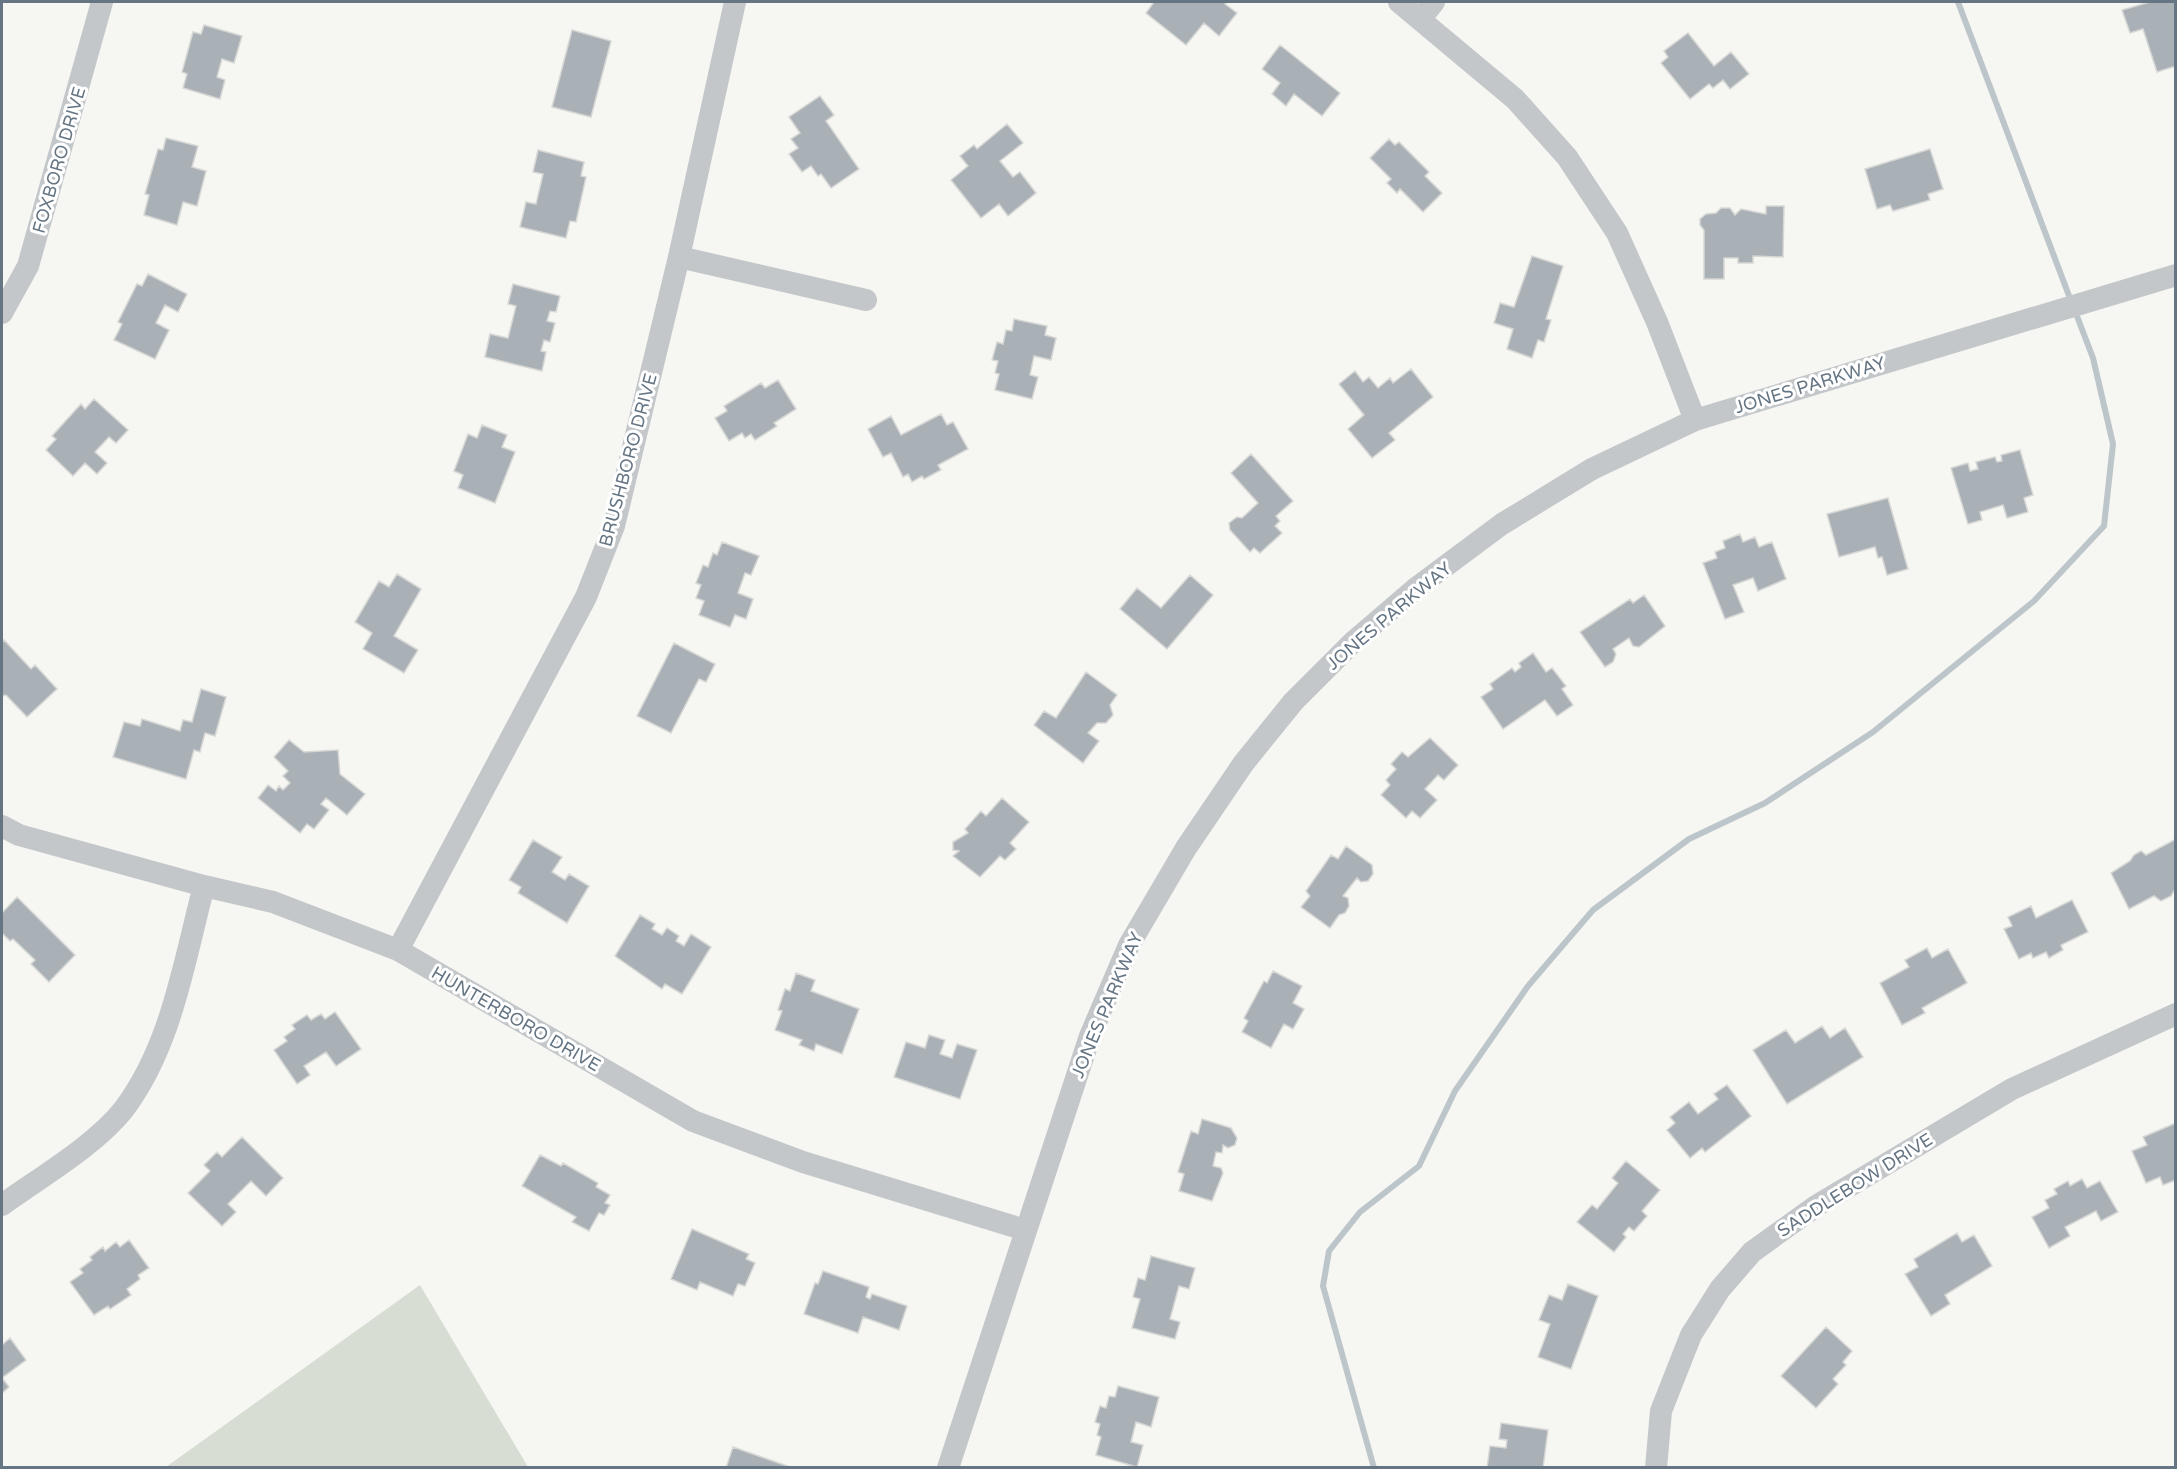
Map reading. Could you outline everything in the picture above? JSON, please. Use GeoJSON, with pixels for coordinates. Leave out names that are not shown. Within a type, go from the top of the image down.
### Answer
{"type":"FeatureCollection","features":[{"type":"Feature","properties":{"kind":"street","name":"FOXBORO DRIVE"},"geometry":{"type":"LineString","coordinates":[[2,313],[28,266],[102,2]]}},
{"type":"Feature","properties":{"kind":"street","name":"BRUSHBORO DRIVE"},"geometry":{"type":"LineString","coordinates":[[398,950],[594,581],[614,526],[679,257],[735,2]]}},
{"type":"Feature","properties":{"kind":"street"},"geometry":{"type":"LineString","coordinates":[[1399,2],[1427,10],[1515,99],[1568,157],[1617,233],[1657,322],[1695,420]]}},
{"type":"Feature","properties":{"kind":"street"},"geometry":{"type":"LineString","coordinates":[[679,257],[866,300]]}},
{"type":"Feature","properties":{"kind":"street","name":"JONES PARKWAY"},"geometry":{"type":"LineString","coordinates":[[948,1467],[1089,1036],[1129,945],[1186,848],[1243,764],[1293,702],[1353,642],[1416,588],[1502,524],[1592,469],[1695,420],[2175,275]]}},
{"type":"Feature","properties":{"kind":"street","name":"HUNTERBORO DRIVE"},"geometry":{"type":"LineString","coordinates":[[2,826],[19,835],[204,886],[273,902],[398,950],[693,1121],[803,1162],[1024,1230]]}},
{"type":"Feature","properties":{"kind":"street"},"geometry":{"type":"LineString","coordinates":[[2,1205],[84,1146],[123,1110],[152,1063],[166,1026],[204,886]]}},
{"type":"Feature","properties":{"kind":"street","name":"SADDLEBOW DRIVE"},"geometry":{"type":"LineString","coordinates":[[1656,1467],[1661,1411],[1691,1335],[1720,1289],[1752,1252],[1816,1206],[2012,1089],[2175,1014]]}},
{"type":"Feature","properties":{"kind":"shaded area"},"geometry":{"type":"Polygon","coordinates":[[[420,1285],[528,1467],[166,1467],[420,1285]]]}},
{"type":"Feature","properties":{"kind":"building"},"geometry":{"type":"Polygon","coordinates":[[[1154,2],[1227,2],[1225,4],[1237,13],[1219,36],[1204,23],[1186,45],[1146,13],[1154,2]]]}},
{"type":"Feature","properties":{"kind":"building"},"geometry":{"type":"Polygon","coordinates":[[[2150,2],[2176,2],[2176,66],[2157,72],[2143,29],[2130,33],[2122,10],[2150,2]]]}},
{"type":"Feature","properties":{"kind":"building"},"geometry":{"type":"Polygon","coordinates":[[[204,25],[242,36],[234,63],[222,59],[217,77],[225,80],[220,99],[183,88],[187,74],[182,72],[193,32],[201,34],[204,25]]]}},
{"type":"Feature","properties":{"kind":"building"},"geometry":{"type":"Polygon","coordinates":[[[572,30],[611,41],[591,117],[552,107],[572,30]]]}},
{"type":"Feature","properties":{"kind":"building"},"geometry":{"type":"Polygon","coordinates":[[[1688,33],[1714,66],[1731,52],[1749,74],[1730,89],[1723,80],[1713,88],[1709,84],[1690,99],[1661,63],[1668,57],[1664,51],[1688,33]]]}},
{"type":"Feature","properties":{"kind":"building"},"geometry":{"type":"Polygon","coordinates":[[[1280,45],[1340,93],[1322,116],[1294,94],[1286,106],[1272,94],[1280,83],[1262,69],[1280,45]]]}},
{"type":"Feature","properties":{"kind":"building"},"geometry":{"type":"Polygon","coordinates":[[[820,96],[834,115],[826,121],[859,169],[831,188],[821,174],[818,176],[811,166],[802,172],[789,154],[798,148],[791,139],[800,133],[789,117],[820,96]]]}},
{"type":"Feature","properties":{"kind":"building"},"geometry":{"type":"Polygon","coordinates":[[[1007,124],[1023,143],[1000,161],[1013,177],[1020,172],[1036,193],[1008,216],[999,204],[981,218],[951,180],[968,166],[960,156],[974,145],[977,149],[1007,124]]]}},
{"type":"Feature","properties":{"kind":"building"},"geometry":{"type":"Polygon","coordinates":[[[166,138],[198,146],[192,167],[206,171],[197,206],[183,202],[177,225],[144,215],[149,195],[145,194],[158,149],[163,150],[166,138]]]}},
{"type":"Feature","properties":{"kind":"building"},"geometry":{"type":"Polygon","coordinates":[[[1389,139],[1395,145],[1399,142],[1429,172],[1425,176],[1442,193],[1423,212],[1400,189],[1397,193],[1387,183],[1391,179],[1370,158],[1389,139]]]}},
{"type":"Feature","properties":{"kind":"building"},"geometry":{"type":"Polygon","coordinates":[[[1930,149],[1943,189],[1928,194],[1930,200],[1893,211],[1890,205],[1877,209],[1865,169],[1930,149]]]}},
{"type":"Feature","properties":{"kind":"building"},"geometry":{"type":"Polygon","coordinates":[[[538,150],[584,162],[581,176],[586,177],[576,222],[570,221],[566,238],[520,227],[526,202],[536,204],[543,174],[533,172],[538,150]]]}},
{"type":"Feature","properties":{"kind":"building"},"geometry":{"type":"Polygon","coordinates":[[[1766,206],[1784,206],[1783,257],[1753,256],[1753,263],[1738,263],[1738,258],[1724,258],[1724,279],[1704,279],[1704,230],[1700,225],[1700,219],[1706,214],[1716,213],[1721,208],[1730,208],[1735,215],[1741,209],[1766,214],[1766,206]]]}},
{"type":"Feature","properties":{"kind":"building"},"geometry":{"type":"Polygon","coordinates":[[[1532,256],[1563,266],[1546,319],[1551,320],[1544,342],[1538,340],[1532,358],[1507,349],[1513,329],[1494,323],[1500,303],[1514,307],[1532,256]]]}},
{"type":"Feature","properties":{"kind":"building"},"geometry":{"type":"Polygon","coordinates":[[[148,274],[187,294],[178,312],[165,305],[156,323],[169,330],[155,359],[114,340],[122,324],[118,322],[137,284],[142,286],[148,274]]]}},
{"type":"Feature","properties":{"kind":"building"},"geometry":{"type":"Polygon","coordinates":[[[513,284],[560,296],[556,312],[550,311],[547,321],[555,323],[550,342],[544,340],[541,351],[546,352],[542,371],[485,357],[490,334],[508,338],[516,306],[508,304],[513,284]]]}},
{"type":"Feature","properties":{"kind":"building"},"geometry":{"type":"Polygon","coordinates":[[[1014,319],[1047,326],[1045,335],[1056,338],[1051,360],[1034,356],[1030,375],[1038,377],[1032,399],[995,390],[999,374],[995,373],[998,361],[992,360],[997,342],[1003,344],[1006,330],[1012,331],[1014,319]]]}},
{"type":"Feature","properties":{"kind":"building"},"geometry":{"type":"Polygon","coordinates":[[[1411,369],[1433,397],[1389,433],[1395,440],[1372,458],[1348,429],[1364,415],[1339,384],[1355,371],[1363,382],[1369,377],[1378,388],[1390,378],[1393,383],[1411,369]]]}},
{"type":"Feature","properties":{"kind":"building"},"geometry":{"type":"Polygon","coordinates":[[[778,380],[796,409],[774,423],[777,426],[755,440],[751,434],[745,438],[742,433],[729,441],[715,418],[727,411],[724,406],[761,383],[765,388],[778,380]]]}},
{"type":"Feature","properties":{"kind":"building"},"geometry":{"type":"Polygon","coordinates":[[[94,399],[128,430],[116,443],[109,437],[95,452],[107,463],[97,474],[85,463],[73,476],[46,450],[56,439],[52,436],[81,404],[85,409],[94,399]]]}},
{"type":"Feature","properties":{"kind":"building"},"geometry":{"type":"Polygon","coordinates":[[[941,414],[947,425],[953,422],[968,449],[938,465],[941,470],[924,479],[922,476],[912,482],[908,474],[903,477],[891,453],[883,457],[868,429],[891,416],[901,435],[941,414]]]}},
{"type":"Feature","properties":{"kind":"building"},"geometry":{"type":"Polygon","coordinates":[[[482,425],[507,435],[502,447],[515,452],[495,503],[458,488],[463,475],[454,471],[468,434],[477,438],[482,425]]]}},
{"type":"Feature","properties":{"kind":"building"},"geometry":{"type":"Polygon","coordinates":[[[2020,450],[2033,495],[2024,498],[2028,512],[2007,518],[2003,505],[1980,512],[1982,520],[1968,524],[1951,468],[1968,463],[1970,471],[1978,469],[1976,462],[1995,457],[1997,462],[2002,461],[2001,455],[2020,450]]]}},
{"type":"Feature","properties":{"kind":"building"},"geometry":{"type":"Polygon","coordinates":[[[1251,454],[1293,501],[1276,516],[1280,521],[1275,526],[1282,533],[1260,553],[1254,548],[1250,552],[1230,530],[1229,523],[1237,517],[1242,518],[1258,503],[1231,473],[1251,454]]]}},
{"type":"Feature","properties":{"kind":"building"},"geometry":{"type":"Polygon","coordinates":[[[1888,498],[1908,569],[1887,575],[1882,557],[1878,558],[1875,547],[1839,557],[1827,514],[1888,498]]]}},
{"type":"Feature","properties":{"kind":"building"},"geometry":{"type":"Polygon","coordinates":[[[1740,534],[1743,542],[1755,537],[1759,547],[1772,542],[1786,579],[1758,591],[1753,578],[1733,585],[1744,612],[1725,619],[1703,563],[1717,558],[1715,552],[1725,548],[1723,541],[1740,534]]]}},
{"type":"Feature","properties":{"kind":"building"},"geometry":{"type":"Polygon","coordinates":[[[722,542],[759,556],[751,575],[745,573],[738,593],[753,599],[746,619],[735,615],[730,627],[699,615],[704,601],[696,598],[701,585],[696,583],[703,565],[708,567],[713,553],[717,555],[722,542]]]}},
{"type":"Feature","properties":{"kind":"building"},"geometry":{"type":"Polygon","coordinates":[[[397,574],[421,589],[394,636],[418,650],[404,673],[363,649],[372,633],[355,622],[379,581],[389,587],[397,574]]]}},
{"type":"Feature","properties":{"kind":"building"},"geometry":{"type":"Polygon","coordinates":[[[1190,575],[1213,595],[1167,649],[1120,609],[1137,588],[1161,608],[1190,575]]]}},
{"type":"Feature","properties":{"kind":"building"},"geometry":{"type":"Polygon","coordinates":[[[1644,595],[1665,626],[1639,647],[1633,646],[1629,638],[1613,649],[1616,654],[1613,662],[1605,667],[1580,632],[1630,599],[1633,603],[1644,595]]]}},
{"type":"Feature","properties":{"kind":"building"},"geometry":{"type":"Polygon","coordinates":[[[4,640],[31,669],[35,665],[57,689],[27,717],[6,695],[2,696],[2,643],[4,640]]]}},
{"type":"Feature","properties":{"kind":"building"},"geometry":{"type":"Polygon","coordinates":[[[674,643],[715,664],[706,682],[699,679],[671,733],[637,716],[674,643]]]}},
{"type":"Feature","properties":{"kind":"building"},"geometry":{"type":"Polygon","coordinates":[[[1533,653],[1546,672],[1552,668],[1566,686],[1562,689],[1573,705],[1557,716],[1545,700],[1503,729],[1481,697],[1493,689],[1490,684],[1512,668],[1515,672],[1521,667],[1519,663],[1533,653]]]}},
{"type":"Feature","properties":{"kind":"building"},"geometry":{"type":"Polygon","coordinates":[[[1086,672],[1117,695],[1110,705],[1113,715],[1106,723],[1097,723],[1088,733],[1099,741],[1083,763],[1034,725],[1044,711],[1056,718],[1086,672]]]}},
{"type":"Feature","properties":{"kind":"building"},"geometry":{"type":"Polygon","coordinates":[[[201,689],[226,697],[215,736],[205,733],[200,752],[194,750],[186,779],[113,757],[124,722],[140,726],[142,719],[180,731],[183,720],[192,722],[201,689]]]}},
{"type":"Feature","properties":{"kind":"building"},"geometry":{"type":"Polygon","coordinates":[[[1430,738],[1458,765],[1444,780],[1438,775],[1425,789],[1437,800],[1420,818],[1412,811],[1406,818],[1381,795],[1390,785],[1386,780],[1396,769],[1391,764],[1402,752],[1408,757],[1430,738]]]}},
{"type":"Feature","properties":{"kind":"building"},"geometry":{"type":"Polygon","coordinates":[[[289,740],[304,752],[338,750],[340,774],[365,794],[347,815],[326,798],[321,804],[329,810],[314,829],[307,824],[300,833],[258,798],[268,785],[276,791],[279,786],[283,790],[290,783],[283,776],[288,771],[274,757],[289,740]]]}},
{"type":"Feature","properties":{"kind":"building"},"geometry":{"type":"Polygon","coordinates":[[[1002,798],[1029,822],[1010,843],[1016,849],[1005,860],[1000,856],[980,877],[953,856],[959,851],[953,850],[953,842],[968,833],[965,829],[981,811],[986,816],[1002,798]]]}},
{"type":"Feature","properties":{"kind":"building"},"geometry":{"type":"Polygon","coordinates":[[[2176,839],[2176,887],[2171,896],[2161,901],[2154,896],[2129,909],[2111,873],[2141,851],[2146,855],[2176,839]]]}},
{"type":"Feature","properties":{"kind":"building"},"geometry":{"type":"Polygon","coordinates":[[[533,840],[562,857],[552,872],[565,880],[569,874],[589,886],[567,923],[518,893],[521,887],[509,880],[533,840]]]}},
{"type":"Feature","properties":{"kind":"building"},"geometry":{"type":"Polygon","coordinates":[[[1346,846],[1372,865],[1373,874],[1368,881],[1361,882],[1357,878],[1343,896],[1348,898],[1349,906],[1330,928],[1301,907],[1310,896],[1306,891],[1331,855],[1338,859],[1346,846]]]}},
{"type":"Feature","properties":{"kind":"building"},"geometry":{"type":"Polygon","coordinates":[[[17,897],[75,955],[49,982],[31,964],[35,960],[13,939],[10,941],[2,933],[2,913],[17,897]]]}},
{"type":"Feature","properties":{"kind":"building"},"geometry":{"type":"Polygon","coordinates":[[[2072,900],[2088,932],[2061,945],[2063,950],[2049,958],[2046,952],[2033,958],[2031,953],[2019,959],[2004,929],[2012,926],[2008,917],[2031,906],[2036,918],[2072,900]]]}},
{"type":"Feature","properties":{"kind":"building"},"geometry":{"type":"Polygon","coordinates":[[[640,915],[655,924],[652,929],[662,935],[667,928],[679,936],[676,941],[684,946],[691,934],[711,947],[682,994],[665,984],[662,989],[615,956],[640,915]]]}},
{"type":"Feature","properties":{"kind":"building"},"geometry":{"type":"Polygon","coordinates":[[[1927,948],[1932,958],[1948,949],[1967,983],[1922,1008],[1925,1013],[1902,1025],[1880,983],[1909,967],[1905,960],[1927,948]]]}},
{"type":"Feature","properties":{"kind":"building"},"geometry":{"type":"Polygon","coordinates":[[[1273,971],[1302,986],[1293,1003],[1304,1009],[1293,1029],[1284,1024],[1271,1048],[1242,1032],[1248,1021],[1244,1018],[1264,981],[1267,983],[1273,971]]]}},
{"type":"Feature","properties":{"kind":"building"},"geometry":{"type":"Polygon","coordinates":[[[796,973],[815,980],[811,991],[859,1009],[842,1054],[816,1044],[814,1051],[799,1045],[802,1040],[775,1030],[782,1011],[778,1010],[785,989],[790,991],[796,973]]]}},
{"type":"Feature","properties":{"kind":"building"},"geometry":{"type":"Polygon","coordinates":[[[335,1012],[361,1049],[336,1066],[326,1052],[304,1066],[310,1075],[297,1084],[274,1050],[287,1041],[284,1037],[295,1029],[292,1025],[307,1015],[311,1020],[321,1014],[325,1019],[335,1012]]]}},
{"type":"Feature","properties":{"kind":"building"},"geometry":{"type":"Polygon","coordinates":[[[1822,1026],[1830,1038],[1845,1028],[1863,1057],[1787,1104],[1753,1050],[1786,1030],[1795,1043],[1822,1026]]]}},
{"type":"Feature","properties":{"kind":"building"},"geometry":{"type":"Polygon","coordinates":[[[929,1035],[945,1040],[940,1054],[952,1058],[957,1044],[977,1050],[960,1099],[894,1077],[906,1042],[925,1048],[929,1035]]]}},
{"type":"Feature","properties":{"kind":"building"},"geometry":{"type":"Polygon","coordinates":[[[1727,1085],[1751,1116],[1705,1152],[1702,1148],[1690,1158],[1667,1130],[1675,1123],[1670,1117],[1689,1102],[1698,1114],[1718,1099],[1714,1094],[1727,1085]]]}},
{"type":"Feature","properties":{"kind":"building"},"geometry":{"type":"Polygon","coordinates":[[[1202,1119],[1231,1128],[1237,1138],[1235,1145],[1228,1148],[1223,1145],[1222,1153],[1216,1152],[1213,1166],[1221,1168],[1223,1173],[1212,1201],[1179,1191],[1184,1174],[1178,1172],[1191,1131],[1198,1134],[1202,1119]]]}},
{"type":"Feature","properties":{"kind":"building"},"geometry":{"type":"Polygon","coordinates":[[[2176,1123],[2176,1180],[2163,1185],[2160,1177],[2146,1183],[2132,1151],[2147,1145],[2143,1137],[2176,1123]]]}},
{"type":"Feature","properties":{"kind":"building"},"geometry":{"type":"Polygon","coordinates":[[[242,1137],[283,1178],[266,1196],[251,1181],[228,1204],[236,1212],[222,1226],[188,1193],[210,1171],[204,1165],[217,1152],[222,1157],[242,1137]]]}},
{"type":"Feature","properties":{"kind":"building"},"geometry":{"type":"Polygon","coordinates":[[[540,1155],[561,1166],[563,1163],[598,1183],[596,1187],[610,1195],[605,1203],[610,1205],[604,1215],[599,1213],[589,1231],[572,1222],[576,1217],[522,1186],[540,1155]]]}},
{"type":"Feature","properties":{"kind":"building"},"geometry":{"type":"Polygon","coordinates":[[[1626,1161],[1660,1190],[1642,1211],[1647,1216],[1634,1231],[1629,1227],[1623,1234],[1626,1237],[1614,1252],[1577,1222],[1592,1205],[1597,1209],[1618,1183],[1612,1178],[1626,1161]]]}},
{"type":"Feature","properties":{"kind":"building"},"geometry":{"type":"Polygon","coordinates":[[[2082,1179],[2087,1188],[2100,1181],[2118,1212],[2101,1221],[2096,1211],[2065,1227],[2070,1236],[2049,1248],[2032,1217],[2049,1208],[2045,1200],[2057,1194],[2054,1189],[2068,1181],[2070,1186],[2082,1179]]]}},
{"type":"Feature","properties":{"kind":"building"},"geometry":{"type":"Polygon","coordinates":[[[692,1229],[749,1254],[746,1259],[755,1263],[745,1286],[738,1284],[733,1296],[700,1282],[697,1290],[671,1279],[692,1229]]]}},
{"type":"Feature","properties":{"kind":"building"},"geometry":{"type":"Polygon","coordinates":[[[1957,1233],[1962,1242],[1974,1235],[1992,1266],[1945,1295],[1950,1304],[1931,1316],[1905,1274],[1918,1267],[1914,1259],[1957,1233]]]}},
{"type":"Feature","properties":{"kind":"building"},"geometry":{"type":"Polygon","coordinates":[[[129,1240],[149,1268],[138,1275],[140,1279],[127,1289],[131,1295],[110,1309],[108,1306],[94,1315],[70,1282],[83,1273],[80,1269],[103,1247],[105,1251],[116,1242],[120,1247],[129,1240]]]}},
{"type":"Feature","properties":{"kind":"building"},"geometry":{"type":"Polygon","coordinates":[[[1151,1256],[1195,1268],[1189,1289],[1179,1286],[1170,1319],[1180,1322],[1175,1339],[1132,1328],[1140,1299],[1133,1297],[1138,1278],[1145,1280],[1151,1256]]]}},
{"type":"Feature","properties":{"kind":"building"},"geometry":{"type":"Polygon","coordinates":[[[823,1271],[869,1287],[866,1297],[870,1299],[872,1294],[907,1306],[899,1330],[863,1317],[858,1333],[804,1314],[815,1283],[818,1284],[823,1271]]]}},
{"type":"Feature","properties":{"kind":"building"},"geometry":{"type":"Polygon","coordinates":[[[1568,1284],[1598,1296],[1571,1369],[1538,1357],[1550,1324],[1539,1320],[1549,1295],[1562,1300],[1568,1284]]]}},
{"type":"Feature","properties":{"kind":"building"},"geometry":{"type":"Polygon","coordinates":[[[1826,1327],[1852,1351],[1843,1362],[1846,1365],[1833,1379],[1838,1384],[1816,1408],[1781,1376],[1826,1327]]]}},
{"type":"Feature","properties":{"kind":"building"},"geometry":{"type":"Polygon","coordinates":[[[10,1338],[26,1360],[2,1378],[2,1345],[10,1338]]]}},
{"type":"Feature","properties":{"kind":"building"},"geometry":{"type":"Polygon","coordinates":[[[2,1378],[9,1387],[2,1393],[2,1378]]]}},
{"type":"Feature","properties":{"kind":"building"},"geometry":{"type":"Polygon","coordinates":[[[1118,1386],[1159,1397],[1151,1427],[1136,1422],[1131,1442],[1143,1445],[1137,1467],[1096,1455],[1101,1437],[1097,1435],[1100,1424],[1095,1422],[1100,1406],[1106,1408],[1109,1396],[1115,1397],[1118,1386]]]}},
{"type":"Feature","properties":{"kind":"building"},"geometry":{"type":"Polygon","coordinates":[[[1501,1423],[1548,1430],[1543,1468],[1487,1468],[1490,1446],[1506,1448],[1507,1440],[1499,1439],[1501,1423]]]}},
{"type":"Feature","properties":{"kind":"building"},"geometry":{"type":"Polygon","coordinates":[[[733,1447],[793,1468],[726,1468],[733,1447]]]}},
{"type":"Feature","properties":{"kind":"waterway"},"geometry":{"type":"LineString","coordinates":[[1958,2],[2071,301]]}},
{"type":"Feature","properties":{"kind":"waterway"},"geometry":{"type":"LineString","coordinates":[[1374,1468],[1323,1286],[1329,1251],[1360,1212],[1419,1166],[1455,1091],[1528,986],[1593,910],[1689,839],[1765,803],[1873,732],[2034,601],[2104,526],[2113,444],[2093,358],[2075,311]]}}]}
